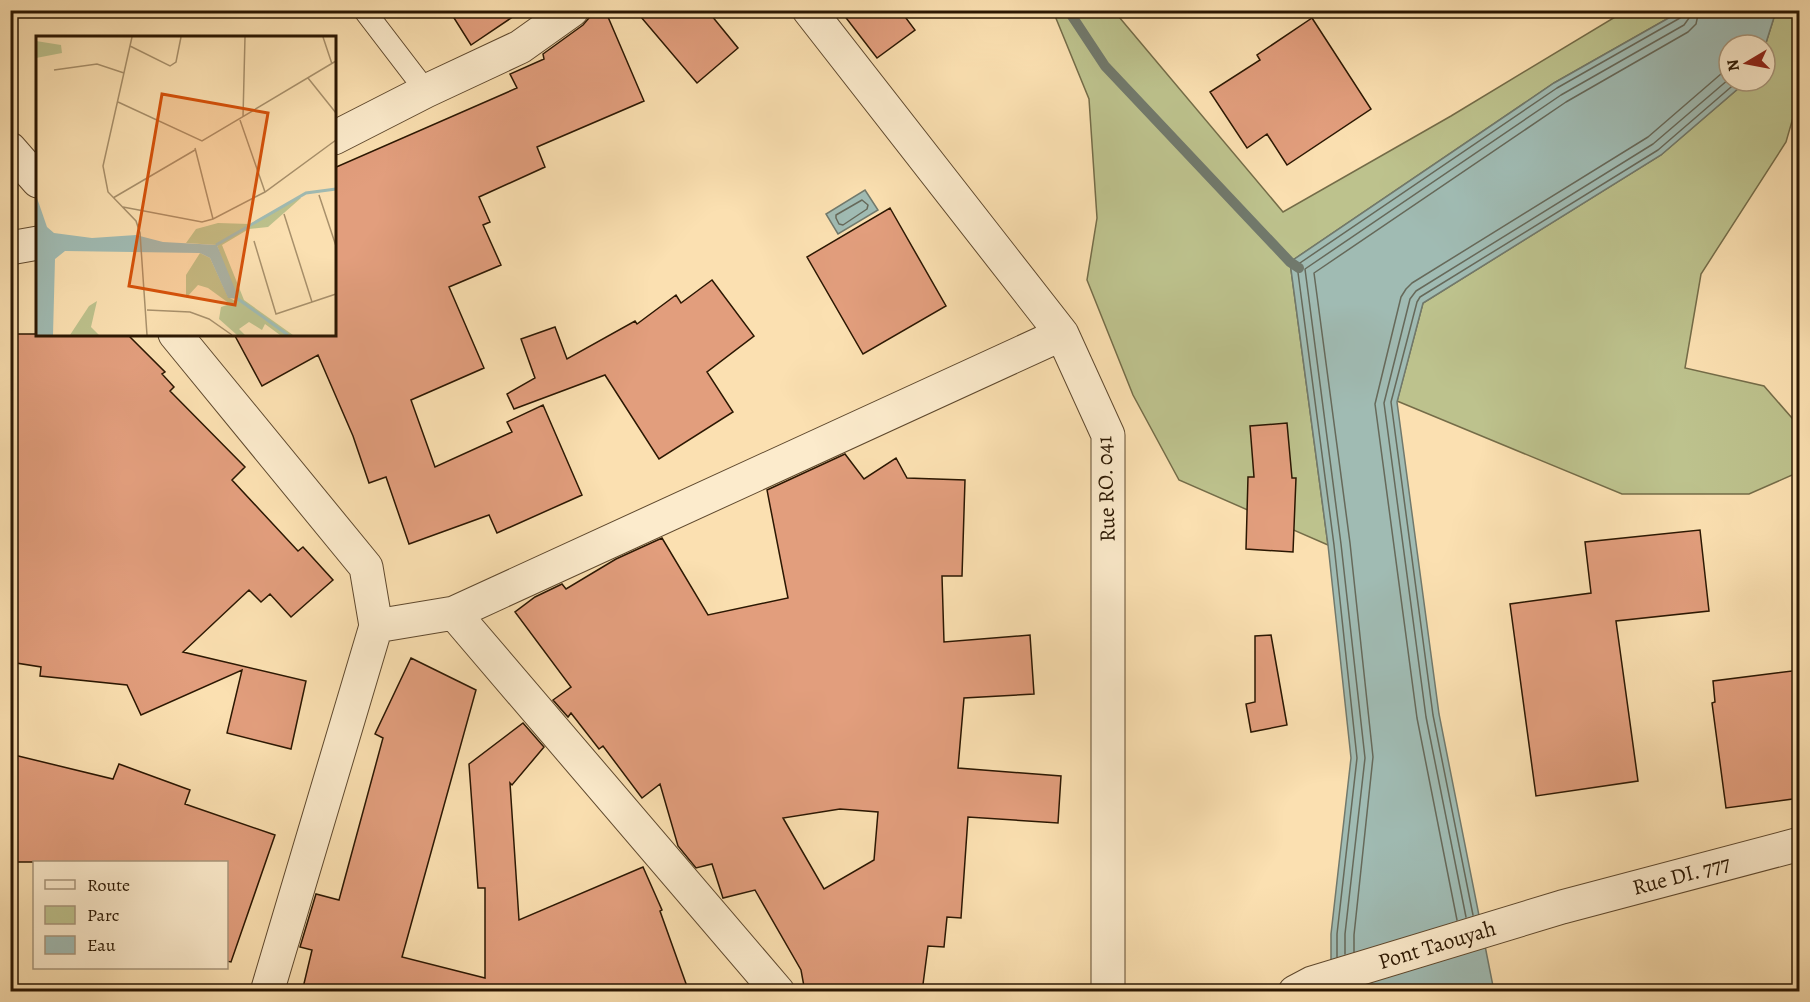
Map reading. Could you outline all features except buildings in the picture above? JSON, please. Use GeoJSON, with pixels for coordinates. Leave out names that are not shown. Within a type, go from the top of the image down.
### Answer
{"type":"FeatureCollection","features":[{"type":"Feature","properties":{"kind":"street"},"geometry":{"type":"LineString","coordinates":[[336,137],[520,47],[572,10]]}},
{"type":"Feature","properties":{"kind":"street","name":"Rue RO. 041"},"geometry":{"type":"LineString","coordinates":[[809,10],[1062,334],[1108,435],[1108,992]]}},
{"type":"Feature","properties":{"kind":"street"},"geometry":{"type":"LineString","coordinates":[[10,149],[36,179]]}},
{"type":"Feature","properties":{"kind":"street"},"geometry":{"type":"LineString","coordinates":[[10,248],[36,243]]}},
{"type":"Feature","properties":{"kind":"street"},"geometry":{"type":"LineString","coordinates":[[376,626],[454,613],[1062,334]]}},
{"type":"Feature","properties":{"kind":"street"},"geometry":{"type":"LineString","coordinates":[[177,336],[366,567],[376,626],[267,992]]}},
{"type":"Feature","properties":{"kind":"street"},"geometry":{"type":"LineString","coordinates":[[454,613],[778,992]]}},
{"type":"Feature","properties":{"kind":"street","name":"Rue DI. 777"},"geometry":{"type":"LineString","coordinates":[[1562,907],[1800,844]]}},
{"type":"Feature","properties":{"kind":"street","name":"Pont Taouyah"},"geometry":{"type":"LineString","coordinates":[[1303,987],[1562,907]]}},
{"type":"Feature","properties":{"kind":"lane"},"geometry":{"type":"LineString","coordinates":[[364,10],[426,91]]}},
{"type":"Feature","properties":{"kind":"green space"},"geometry":{"type":"Polygon","coordinates":[[[1053,11],[1114,11],[1283,212],[1451,116],[1625,11],[1681,11],[1554,83],[1290,262],[1328,545],[1179,480],[1133,395],[1087,280],[1097,218],[1089,99],[1053,11]]]}},
{"type":"Feature","properties":{"kind":"green space"},"geometry":{"type":"Polygon","coordinates":[[[1776,11],[1799,11],[1799,97],[1786,142],[1701,274],[1685,368],[1764,386],[1799,426],[1799,472],[1749,494],[1622,494],[1397,401],[1423,303],[1661,155],[1733,93],[1777,93],[1777,33],[1769,33],[1776,11]]]}},
{"type":"Feature","properties":{"kind":"water"},"geometry":{"type":"Polygon","coordinates":[[[1681,11],[1776,11],[1769,33],[1717,33],[1717,93],[1733,93],[1661,155],[1423,303],[1397,402],[1439,714],[1494,991],[1331,991],[1331,934],[1351,758],[1328,545],[1290,262],[1554,83],[1681,11]]]}},
{"type":"Feature","properties":{"kind":"water"},"geometry":{"type":"Polygon","coordinates":[[[865,190],[878,210],[838,234],[826,214],[865,190]]]}},
{"type":"Feature","properties":{"kind":"waterway"},"geometry":{"type":"LineString","coordinates":[[1068,10],[1105,66],[1290,262],[1299,268]]}}]}
